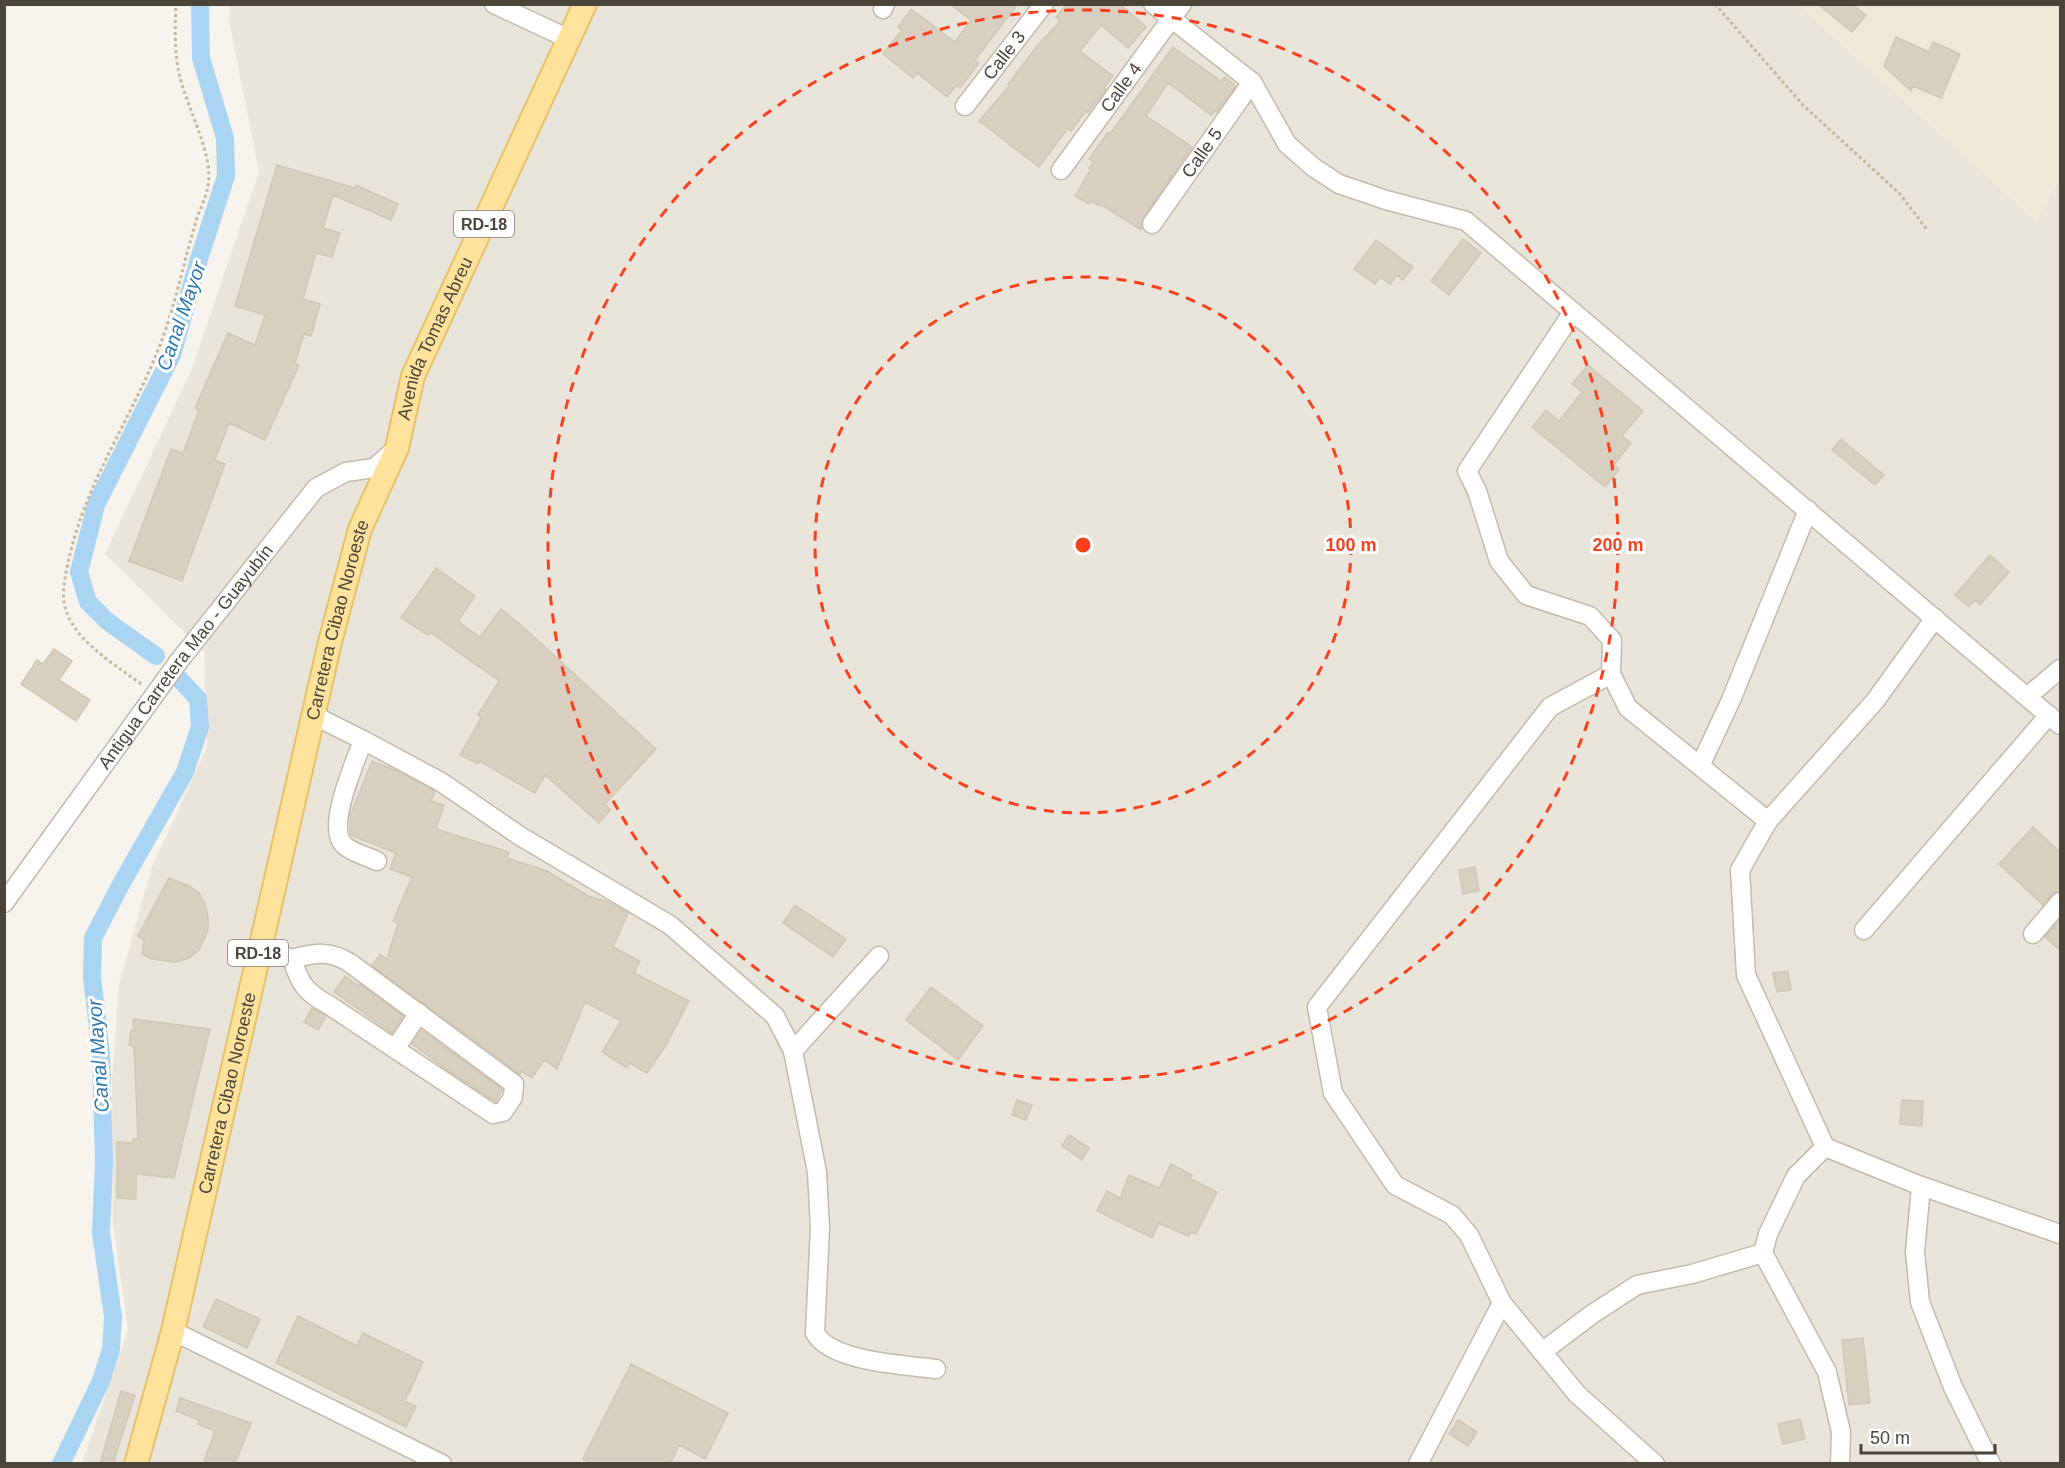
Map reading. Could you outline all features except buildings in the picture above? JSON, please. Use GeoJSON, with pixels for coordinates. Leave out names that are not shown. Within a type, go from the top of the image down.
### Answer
{"type":"FeatureCollection","features":[{"type":"Feature","properties":{"kind":"main road","name":"Avenida Tomas Abreu"},"geometry":{"type":"LineString","coordinates":[[397,448],[413,376],[585,4]]}},
{"type":"Feature","properties":{"kind":"main road","name":"Carretera Cibao Noroeste"},"geometry":{"type":"LineString","coordinates":[[136,1464],[173,1331],[330,642],[360,529],[397,448]]}},
{"type":"Feature","properties":{"kind":"street"},"geometry":{"type":"LineString","coordinates":[[494,4],[569,39]]}},
{"type":"Feature","properties":{"kind":"street","name":"Calle 3"},"geometry":{"type":"LineString","coordinates":[[965,106],[1044,4]]}},
{"type":"Feature","properties":{"kind":"street"},"geometry":{"type":"LineString","coordinates":[[1153,4],[1176,11],[1252,82],[1287,144],[1313,167],[1339,184],[1386,201],[1466,221],[2055,720],[1864,930]]}},
{"type":"Feature","properties":{"kind":"street","name":"Calle 4"},"geometry":{"type":"LineString","coordinates":[[1061,170],[1176,11]]}},
{"type":"Feature","properties":{"kind":"street","name":"Calle 5"},"geometry":{"type":"LineString","coordinates":[[1152,224],[1252,82]]}},
{"type":"Feature","properties":{"kind":"street"},"geometry":{"type":"LineString","coordinates":[[1573,312],[1467,471],[1477,491],[1499,561],[1526,595],[1590,616],[1612,640],[1611,674],[1628,708],[1768,821]]}},
{"type":"Feature","properties":{"kind":"street","name":"Antigua Carretera Mao - Guayubín"},"geometry":{"type":"LineString","coordinates":[[4,903],[154,694],[316,488],[346,472],[374,468],[397,448]]}},
{"type":"Feature","properties":{"kind":"street"},"geometry":{"type":"LineString","coordinates":[[1700,766],[1731,700],[1808,510]]}},
{"type":"Feature","properties":{"kind":"street"},"geometry":{"type":"LineString","coordinates":[[1935,618],[1875,701],[1768,821],[1740,870],[1746,975],[1825,1147],[1921,1186],[2061,1233]]}},
{"type":"Feature","properties":{"kind":"street"},"geometry":{"type":"LineString","coordinates":[[2027,696],[2061,669]]}},
{"type":"Feature","properties":{"kind":"street"},"geometry":{"type":"LineString","coordinates":[[1611,674],[1550,707],[1317,1007],[1333,1092],[1395,1185],[1452,1215],[1468,1235],[1502,1303],[1577,1394],[1654,1464]]}},
{"type":"Feature","properties":{"kind":"street"},"geometry":{"type":"LineString","coordinates":[[313,715],[441,782],[520,836],[670,925],[775,1016],[793,1051],[817,1172],[820,1228],[815,1334],[823,1344],[862,1360],[936,1370]]}},
{"type":"Feature","properties":{"kind":"street"},"geometry":{"type":"LineString","coordinates":[[363,740],[340,807],[338,833],[342,844],[377,861]]}},
{"type":"Feature","properties":{"kind":"street"},"geometry":{"type":"LineString","coordinates":[[2033,934],[2061,902]]}},
{"type":"Feature","properties":{"kind":"street"},"geometry":{"type":"LineString","coordinates":[[260,946],[292,958],[319,952],[343,958],[514,1084],[513,1097],[508,1105],[503,1112],[493,1114],[314,997],[305,989],[292,958]]}},
{"type":"Feature","properties":{"kind":"street"},"geometry":{"type":"LineString","coordinates":[[793,1051],[879,956]]}},
{"type":"Feature","properties":{"kind":"street"},"geometry":{"type":"LineString","coordinates":[[395,1049],[419,1013]]}},
{"type":"Feature","properties":{"kind":"street"},"geometry":{"type":"LineString","coordinates":[[1825,1147],[1796,1176],[1767,1234],[1763,1252],[1827,1372],[1841,1432],[1840,1464]]}},
{"type":"Feature","properties":{"kind":"street"},"geometry":{"type":"LineString","coordinates":[[1921,1186],[1915,1252],[1920,1302],[1953,1387],[1991,1464]]}},
{"type":"Feature","properties":{"kind":"street"},"geometry":{"type":"LineString","coordinates":[[1542,1352],[1591,1315],[1637,1285],[1692,1274],[1763,1252]]}},
{"type":"Feature","properties":{"kind":"street"},"geometry":{"type":"LineString","coordinates":[[1418,1464],[1502,1303]]}},
{"type":"Feature","properties":{"kind":"street"},"geometry":{"type":"LineString","coordinates":[[173,1331],[442,1464]]}},
{"type":"Feature","properties":{"kind":"path"},"geometry":{"type":"LineString","coordinates":[[154,694],[86,643],[67,614],[63,589],[71,547],[85,504],[96,477],[138,396],[164,334],[195,222],[208,185],[207,164],[180,76],[175,28],[176,4]]}},
{"type":"Feature","properties":{"kind":"path"},"geometry":{"type":"LineString","coordinates":[[1715,4],[1803,105],[1900,194],[1928,231]]}},
{"type":"Feature","properties":{"kind":"shaded area"},"geometry":{"type":"Polygon","coordinates":[[[230,5],[2060,5],[2060,1463],[82,1464],[128,1329],[113,1224],[112,1082],[119,984],[152,867],[207,747],[204,652],[105,554],[191,371],[259,172],[229,20],[230,5]]]}},
{"type":"Feature","properties":{"kind":"shaded area"},"geometry":{"type":"Polygon","coordinates":[[[1798,5],[2060,5],[2060,177],[2036,221],[1798,5]]]}},
{"type":"Feature","properties":{"kind":"waterway","name":"Canal Mayor"},"geometry":{"type":"LineString","coordinates":[[156,656],[107,621],[88,602],[79,572],[96,505],[172,355],[199,259],[226,176],[225,138],[201,58],[200,4]]}},
{"type":"Feature","properties":{"kind":"waterway","name":"Canal Mayor"},"geometry":{"type":"LineString","coordinates":[[61,1464],[101,1381],[111,1349],[113,1317],[101,1233],[104,1163],[101,1054],[92,977],[93,938],[185,772],[200,727],[198,699],[173,672]]}}]}
